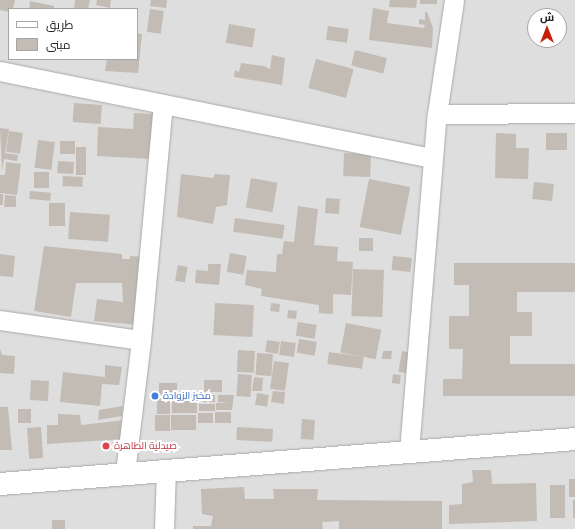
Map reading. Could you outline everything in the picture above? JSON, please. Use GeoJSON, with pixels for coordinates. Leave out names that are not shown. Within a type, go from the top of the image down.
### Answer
{"type":"FeatureCollection","features":[{"type":"Feature","properties":{"kind":"street"},"geometry":{"type":"LineString","coordinates":[[409,451],[432,158],[454,0]]}},
{"type":"Feature","properties":{"kind":"street"},"geometry":{"type":"LineString","coordinates":[[0,71],[432,158]]}},
{"type":"Feature","properties":{"kind":"street"},"geometry":{"type":"LineString","coordinates":[[125,473],[141,340],[163,104]]}},
{"type":"Feature","properties":{"kind":"street"},"geometry":{"type":"LineString","coordinates":[[437,114],[575,113]]}},
{"type":"Feature","properties":{"kind":"street"},"geometry":{"type":"LineString","coordinates":[[0,320],[141,340]]}},
{"type":"Feature","properties":{"kind":"street"},"geometry":{"type":"LineString","coordinates":[[0,484],[166,469],[575,439]]}},
{"type":"Feature","properties":{"kind":"street"},"geometry":{"type":"LineString","coordinates":[[164,529],[166,469]]}},
{"type":"Feature","properties":{"kind":"shaded area"},"geometry":{"type":"Polygon","coordinates":[[[0,0],[575,0],[575,529],[0,529],[0,0]]]}},
{"type":"Feature","properties":{"kind":"building"},"geometry":{"type":"Polygon","coordinates":[[[0,0],[15,0],[13,8],[8,8],[8,12],[0,10],[0,0]]]}},
{"type":"Feature","properties":{"kind":"building"},"geometry":{"type":"Polygon","coordinates":[[[75,0],[90,0],[88,8],[74,8],[75,0]]]}},
{"type":"Feature","properties":{"kind":"building"},"geometry":{"type":"Polygon","coordinates":[[[97,0],[111,0],[110,8],[96,5],[97,0]]]}},
{"type":"Feature","properties":{"kind":"building"},"geometry":{"type":"Polygon","coordinates":[[[151,0],[167,0],[166,8],[150,6],[151,0]]]}},
{"type":"Feature","properties":{"kind":"building"},"geometry":{"type":"Polygon","coordinates":[[[390,0],[417,0],[416,8],[389,7],[390,0]]]}},
{"type":"Feature","properties":{"kind":"building"},"geometry":{"type":"Polygon","coordinates":[[[420,0],[437,0],[437,4],[420,4],[420,0]]]}},
{"type":"Feature","properties":{"kind":"building"},"geometry":{"type":"Polygon","coordinates":[[[30,1],[54,6],[54,8],[29,8],[30,1]]]}},
{"type":"Feature","properties":{"kind":"building"},"geometry":{"type":"Polygon","coordinates":[[[373,8],[389,11],[387,23],[424,28],[425,25],[419,24],[419,19],[425,20],[425,12],[427,12],[433,28],[432,48],[369,40],[373,8]]]}},
{"type":"Feature","properties":{"kind":"building"},"geometry":{"type":"Polygon","coordinates":[[[150,9],[164,11],[161,34],[147,32],[150,9]]]}},
{"type":"Feature","properties":{"kind":"building"},"geometry":{"type":"Polygon","coordinates":[[[229,24],[256,29],[252,47],[226,43],[229,24]]]}},
{"type":"Feature","properties":{"kind":"building"},"geometry":{"type":"Polygon","coordinates":[[[328,26],[349,29],[347,43],[326,40],[328,26]]]}},
{"type":"Feature","properties":{"kind":"building"},"geometry":{"type":"Polygon","coordinates":[[[138,33],[142,34],[138,73],[105,71],[107,60],[138,60],[138,33]]]}},
{"type":"Feature","properties":{"kind":"building"},"geometry":{"type":"Polygon","coordinates":[[[355,50],[387,58],[383,74],[351,66],[355,50]]]}},
{"type":"Feature","properties":{"kind":"building"},"geometry":{"type":"Polygon","coordinates":[[[272,55],[285,58],[282,85],[234,77],[235,70],[239,72],[241,63],[264,66],[270,69],[272,55]]]}},
{"type":"Feature","properties":{"kind":"building"},"geometry":{"type":"Polygon","coordinates":[[[316,59],[354,69],[346,98],[308,88],[316,59]]]}},
{"type":"Feature","properties":{"kind":"building"},"geometry":{"type":"Polygon","coordinates":[[[74,103],[102,105],[101,124],[73,122],[74,103]]]}},
{"type":"Feature","properties":{"kind":"building"},"geometry":{"type":"Polygon","coordinates":[[[134,113],[155,114],[152,159],[97,156],[98,127],[133,129],[134,113]]]}},
{"type":"Feature","properties":{"kind":"building"},"geometry":{"type":"Polygon","coordinates":[[[0,128],[9,129],[5,153],[18,155],[17,161],[4,159],[2,172],[0,128]]]}},
{"type":"Feature","properties":{"kind":"building"},"geometry":{"type":"Polygon","coordinates":[[[9,131],[23,133],[20,154],[6,152],[9,131]]]}},
{"type":"Feature","properties":{"kind":"building"},"geometry":{"type":"Polygon","coordinates":[[[496,133],[516,134],[516,148],[529,148],[528,179],[495,178],[496,133]]]}},
{"type":"Feature","properties":{"kind":"building"},"geometry":{"type":"Polygon","coordinates":[[[546,133],[567,133],[567,150],[546,150],[546,133]]]}},
{"type":"Feature","properties":{"kind":"building"},"geometry":{"type":"Polygon","coordinates":[[[38,140],[55,142],[51,170],[35,168],[38,140]]]}},
{"type":"Feature","properties":{"kind":"building"},"geometry":{"type":"Polygon","coordinates":[[[60,141],[75,141],[75,154],[60,154],[60,141]]]}},
{"type":"Feature","properties":{"kind":"building"},"geometry":{"type":"Polygon","coordinates":[[[76,147],[86,147],[86,175],[76,175],[76,147]]]}},
{"type":"Feature","properties":{"kind":"building"},"geometry":{"type":"Polygon","coordinates":[[[344,153],[371,154],[370,177],[343,176],[344,153]]]}},
{"type":"Feature","properties":{"kind":"building"},"geometry":{"type":"Polygon","coordinates":[[[58,161],[74,162],[73,174],[57,173],[58,161]]]}},
{"type":"Feature","properties":{"kind":"building"},"geometry":{"type":"Polygon","coordinates":[[[6,162],[21,164],[17,195],[0,193],[0,175],[5,175],[6,162]]]}},
{"type":"Feature","properties":{"kind":"building"},"geometry":{"type":"Polygon","coordinates":[[[34,172],[49,172],[49,188],[34,188],[34,172]]]}},
{"type":"Feature","properties":{"kind":"building"},"geometry":{"type":"Polygon","coordinates":[[[181,174],[213,178],[215,174],[230,175],[227,205],[216,207],[213,224],[177,217],[181,174]]]}},
{"type":"Feature","properties":{"kind":"building"},"geometry":{"type":"Polygon","coordinates":[[[63,176],[83,177],[82,187],[62,186],[63,176]]]}},
{"type":"Feature","properties":{"kind":"building"},"geometry":{"type":"Polygon","coordinates":[[[251,178],[278,183],[272,212],[246,208],[251,178]]]}},
{"type":"Feature","properties":{"kind":"building"},"geometry":{"type":"Polygon","coordinates":[[[369,179],[410,187],[401,235],[360,227],[369,179]]]}},
{"type":"Feature","properties":{"kind":"building"},"geometry":{"type":"Polygon","coordinates":[[[534,182],[554,184],[552,201],[532,199],[534,182]]]}},
{"type":"Feature","properties":{"kind":"building"},"geometry":{"type":"Polygon","coordinates":[[[30,191],[51,193],[50,201],[29,199],[30,191]]]}},
{"type":"Feature","properties":{"kind":"building"},"geometry":{"type":"Polygon","coordinates":[[[0,194],[3,194],[3,205],[0,205],[0,194]]]}},
{"type":"Feature","properties":{"kind":"building"},"geometry":{"type":"Polygon","coordinates":[[[5,195],[16,196],[16,207],[4,207],[5,195]]]}},
{"type":"Feature","properties":{"kind":"building"},"geometry":{"type":"Polygon","coordinates":[[[326,198],[340,199],[339,214],[325,213],[326,198]]]}},
{"type":"Feature","properties":{"kind":"building"},"geometry":{"type":"Polygon","coordinates":[[[49,203],[65,203],[65,226],[49,226],[49,203]]]}},
{"type":"Feature","properties":{"kind":"building"},"geometry":{"type":"Polygon","coordinates":[[[298,206],[318,209],[314,245],[338,247],[337,261],[353,262],[351,295],[333,294],[333,314],[319,313],[319,305],[261,296],[262,289],[245,285],[247,270],[276,272],[277,254],[282,254],[284,241],[294,242],[298,206]]]}},
{"type":"Feature","properties":{"kind":"building"},"geometry":{"type":"Polygon","coordinates":[[[70,212],[110,215],[108,242],[68,239],[70,212]]]}},
{"type":"Feature","properties":{"kind":"building"},"geometry":{"type":"Polygon","coordinates":[[[235,218],[285,225],[283,239],[233,232],[235,218]]]}},
{"type":"Feature","properties":{"kind":"building"},"geometry":{"type":"Polygon","coordinates":[[[359,238],[373,238],[373,251],[359,251],[359,238]]]}},
{"type":"Feature","properties":{"kind":"building"},"geometry":{"type":"Polygon","coordinates":[[[44,246],[122,254],[122,259],[130,259],[130,256],[145,257],[139,325],[94,321],[97,299],[123,302],[122,283],[76,283],[71,317],[34,311],[44,246]]]}},
{"type":"Feature","properties":{"kind":"building"},"geometry":{"type":"Polygon","coordinates":[[[230,253],[247,256],[243,275],[227,272],[230,253]]]}},
{"type":"Feature","properties":{"kind":"building"},"geometry":{"type":"Polygon","coordinates":[[[0,254],[15,256],[13,277],[0,276],[0,254]]]}},
{"type":"Feature","properties":{"kind":"building"},"geometry":{"type":"Polygon","coordinates":[[[393,256],[412,258],[410,272],[392,270],[393,256]]]}},
{"type":"Feature","properties":{"kind":"building"},"geometry":{"type":"Polygon","coordinates":[[[454,263],[575,263],[575,292],[517,292],[517,312],[532,312],[532,336],[510,336],[510,364],[575,364],[575,396],[443,396],[443,379],[462,379],[463,349],[449,349],[449,316],[469,316],[469,285],[454,285],[454,263]]]}},
{"type":"Feature","properties":{"kind":"building"},"geometry":{"type":"Polygon","coordinates":[[[208,264],[221,264],[219,285],[195,283],[196,270],[208,271],[208,264]]]}},
{"type":"Feature","properties":{"kind":"building"},"geometry":{"type":"Polygon","coordinates":[[[178,265],[188,267],[185,283],[175,281],[178,265]]]}},
{"type":"Feature","properties":{"kind":"building"},"geometry":{"type":"Polygon","coordinates":[[[353,269],[384,270],[382,317],[351,316],[353,269]]]}},
{"type":"Feature","properties":{"kind":"building"},"geometry":{"type":"Polygon","coordinates":[[[215,303],[254,305],[252,337],[213,335],[215,303]]]}},
{"type":"Feature","properties":{"kind":"building"},"geometry":{"type":"Polygon","coordinates":[[[271,303],[280,304],[279,312],[270,311],[271,303]]]}},
{"type":"Feature","properties":{"kind":"building"},"geometry":{"type":"Polygon","coordinates":[[[288,310],[297,311],[296,319],[287,318],[288,310]]]}},
{"type":"Feature","properties":{"kind":"building"},"geometry":{"type":"Polygon","coordinates":[[[298,322],[317,325],[315,339],[296,336],[298,322]]]}},
{"type":"Feature","properties":{"kind":"building"},"geometry":{"type":"Polygon","coordinates":[[[346,323],[381,330],[376,359],[340,352],[346,323]]]}},
{"type":"Feature","properties":{"kind":"building"},"geometry":{"type":"Polygon","coordinates":[[[299,339],[317,342],[315,356],[297,353],[299,339]]]}},
{"type":"Feature","properties":{"kind":"building"},"geometry":{"type":"Polygon","coordinates":[[[267,340],[280,342],[278,354],[265,352],[267,340]]]}},
{"type":"Feature","properties":{"kind":"building"},"geometry":{"type":"Polygon","coordinates":[[[281,341],[296,343],[294,357],[279,355],[281,341]]]}},
{"type":"Feature","properties":{"kind":"building"},"geometry":{"type":"Polygon","coordinates":[[[0,349],[2,355],[15,356],[14,374],[0,373],[0,349]]]}},
{"type":"Feature","properties":{"kind":"building"},"geometry":{"type":"Polygon","coordinates":[[[238,350],[255,351],[254,373],[237,372],[238,350]]]}},
{"type":"Feature","properties":{"kind":"building"},"geometry":{"type":"Polygon","coordinates":[[[383,351],[392,351],[391,359],[382,359],[383,351]]]}},
{"type":"Feature","properties":{"kind":"building"},"geometry":{"type":"Polygon","coordinates":[[[402,351],[413,353],[409,374],[398,372],[402,351]]]}},
{"type":"Feature","properties":{"kind":"building"},"geometry":{"type":"Polygon","coordinates":[[[329,352],[364,357],[362,369],[327,364],[329,352]]]}},
{"type":"Feature","properties":{"kind":"building"},"geometry":{"type":"Polygon","coordinates":[[[257,353],[273,354],[271,376],[255,375],[257,353]]]}},
{"type":"Feature","properties":{"kind":"building"},"geometry":{"type":"Polygon","coordinates":[[[274,361],[289,363],[285,391],[270,389],[274,361]]]}},
{"type":"Feature","properties":{"kind":"building"},"geometry":{"type":"Polygon","coordinates":[[[105,365],[122,367],[119,385],[102,384],[100,406],[60,402],[63,372],[105,377],[105,365]]]}},
{"type":"Feature","properties":{"kind":"building"},"geometry":{"type":"Polygon","coordinates":[[[238,374],[252,375],[250,397],[236,396],[238,374]]]}},
{"type":"Feature","properties":{"kind":"building"},"geometry":{"type":"Polygon","coordinates":[[[393,374],[401,375],[400,384],[392,383],[393,374]]]}},
{"type":"Feature","properties":{"kind":"building"},"geometry":{"type":"Polygon","coordinates":[[[254,377],[263,378],[262,391],[252,391],[254,377]]]}},
{"type":"Feature","properties":{"kind":"building"},"geometry":{"type":"Polygon","coordinates":[[[31,380],[49,381],[48,401],[30,400],[31,380]]]}},
{"type":"Feature","properties":{"kind":"building"},"geometry":{"type":"Polygon","coordinates":[[[204,380],[222,380],[222,392],[204,392],[204,380]]]}},
{"type":"Feature","properties":{"kind":"building"},"geometry":{"type":"Polygon","coordinates":[[[159,383],[177,383],[177,395],[159,395],[159,383]]]}},
{"type":"Feature","properties":{"kind":"building"},"geometry":{"type":"Polygon","coordinates":[[[273,391],[285,392],[284,404],[271,402],[273,391]]]}},
{"type":"Feature","properties":{"kind":"building"},"geometry":{"type":"Polygon","coordinates":[[[257,393],[269,395],[267,407],[255,405],[257,393]]]}},
{"type":"Feature","properties":{"kind":"building"},"geometry":{"type":"Polygon","coordinates":[[[200,395],[215,395],[215,402],[200,402],[200,395]]]}},
{"type":"Feature","properties":{"kind":"building"},"geometry":{"type":"Polygon","coordinates":[[[218,395],[234,395],[232,410],[216,410],[216,403],[229,403],[218,402],[218,395]]]}},
{"type":"Feature","properties":{"kind":"building"},"geometry":{"type":"Polygon","coordinates":[[[157,397],[170,397],[170,414],[157,414],[157,397]]]}},
{"type":"Feature","properties":{"kind":"building"},"geometry":{"type":"Polygon","coordinates":[[[172,397],[197,397],[197,413],[172,413],[172,397]]]}},
{"type":"Feature","properties":{"kind":"building"},"geometry":{"type":"Polygon","coordinates":[[[199,404],[215,404],[215,411],[199,411],[199,404]]]}},
{"type":"Feature","properties":{"kind":"building"},"geometry":{"type":"Polygon","coordinates":[[[123,406],[122,416],[98,420],[99,410],[123,406]]]}},
{"type":"Feature","properties":{"kind":"building"},"geometry":{"type":"Polygon","coordinates":[[[0,407],[8,407],[12,450],[0,450],[0,407]]]}},
{"type":"Feature","properties":{"kind":"building"},"geometry":{"type":"Polygon","coordinates":[[[18,409],[31,409],[31,423],[18,423],[18,409]]]}},
{"type":"Feature","properties":{"kind":"building"},"geometry":{"type":"Polygon","coordinates":[[[215,412],[231,412],[231,423],[215,423],[215,412]]]}},
{"type":"Feature","properties":{"kind":"building"},"geometry":{"type":"Polygon","coordinates":[[[198,413],[213,413],[213,423],[198,423],[198,413]]]}},
{"type":"Feature","properties":{"kind":"building"},"geometry":{"type":"Polygon","coordinates":[[[58,414],[80,415],[81,425],[126,420],[124,439],[47,444],[47,425],[58,425],[58,414]]]}},
{"type":"Feature","properties":{"kind":"building"},"geometry":{"type":"Polygon","coordinates":[[[155,415],[170,415],[170,431],[155,431],[155,415]]]}},
{"type":"Feature","properties":{"kind":"building"},"geometry":{"type":"Polygon","coordinates":[[[171,415],[196,415],[196,430],[171,430],[171,415]]]}},
{"type":"Feature","properties":{"kind":"building"},"geometry":{"type":"Polygon","coordinates":[[[302,419],[315,420],[314,440],[301,439],[302,419]]]}},
{"type":"Feature","properties":{"kind":"building"},"geometry":{"type":"Polygon","coordinates":[[[41,427],[43,458],[29,459],[27,428],[41,427]]]}},
{"type":"Feature","properties":{"kind":"building"},"geometry":{"type":"Polygon","coordinates":[[[237,427],[273,429],[272,442],[236,440],[237,427]]]}},
{"type":"Feature","properties":{"kind":"building"},"geometry":{"type":"Polygon","coordinates":[[[472,470],[491,470],[492,484],[536,483],[537,521],[449,524],[449,505],[462,504],[462,484],[473,482],[472,470]]]}},
{"type":"Feature","properties":{"kind":"building"},"geometry":{"type":"Polygon","coordinates":[[[569,479],[575,479],[575,497],[569,497],[569,479]]]}},
{"type":"Feature","properties":{"kind":"building"},"geometry":{"type":"Polygon","coordinates":[[[550,485],[565,485],[565,518],[550,518],[550,485]]]}},
{"type":"Feature","properties":{"kind":"building"},"geometry":{"type":"Polygon","coordinates":[[[244,487],[245,499],[274,499],[273,489],[318,489],[317,500],[442,501],[442,529],[339,529],[339,521],[322,522],[323,529],[193,529],[193,526],[211,526],[213,516],[202,514],[201,489],[244,487]]]}},
{"type":"Feature","properties":{"kind":"building"},"geometry":{"type":"Polygon","coordinates":[[[573,500],[575,500],[575,518],[573,518],[573,500]]]}},
{"type":"Feature","properties":{"kind":"building"},"geometry":{"type":"Polygon","coordinates":[[[52,520],[65,520],[65,529],[52,529],[52,520]]]}},
{"type":"Feature","properties":{"kind":"place","name":"مخبز الزوادة"},"geometry":{"type":"Point","coordinates":[155,396]}},
{"type":"Feature","properties":{"kind":"place","name":"صيدلية الطاهرة"},"geometry":{"type":"Point","coordinates":[106,446]}}]}
